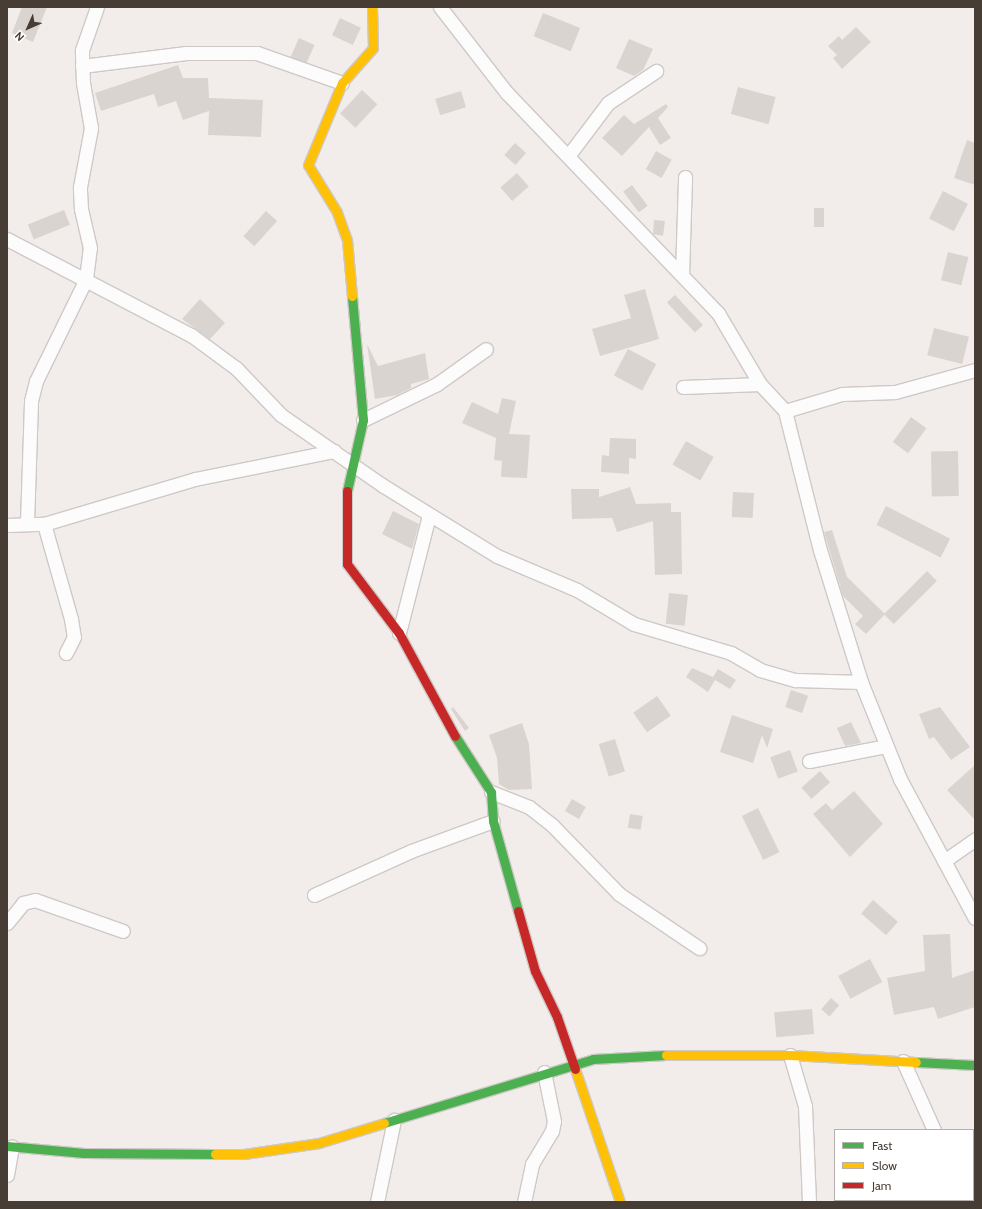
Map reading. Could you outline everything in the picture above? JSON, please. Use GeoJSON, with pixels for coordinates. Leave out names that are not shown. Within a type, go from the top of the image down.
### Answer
{"type":"FeatureCollection","features":[{"type":"Feature","properties":{"kind":"street"},"geometry":{"type":"LineString","coordinates":[[28,523],[31,401],[36,381],[86,279],[90,248],[81,209],[80,188],[91,128],[82,66],[82,50],[97,7]]}},
{"type":"Feature","properties":{"kind":"street"},"geometry":{"type":"LineString","coordinates":[[372,7],[373,48],[342,83],[308,165],[337,212],[347,240],[363,420],[347,493],[347,564],[399,633],[432,699],[491,792],[493,821],[536,971],[573,1063],[620,1202]]}},
{"type":"Feature","properties":{"kind":"street"},"geometry":{"type":"LineString","coordinates":[[440,7],[507,93],[718,313],[760,384],[785,411],[820,550],[861,682],[886,746],[944,861],[975,918]]}},
{"type":"Feature","properties":{"kind":"street"},"geometry":{"type":"LineString","coordinates":[[82,66],[186,53],[257,53],[342,83]]}},
{"type":"Feature","properties":{"kind":"street"},"geometry":{"type":"LineString","coordinates":[[568,156],[608,103],[656,71]]}},
{"type":"Feature","properties":{"kind":"street"},"geometry":{"type":"LineString","coordinates":[[682,275],[685,177]]}},
{"type":"Feature","properties":{"kind":"street"},"geometry":{"type":"LineString","coordinates":[[7,239],[86,279],[190,335],[236,368],[281,416],[430,515],[497,556],[577,590],[634,624],[731,653],[760,670],[796,680],[861,682]]}},
{"type":"Feature","properties":{"kind":"street"},"geometry":{"type":"LineString","coordinates":[[363,420],[437,384],[486,349]]}},
{"type":"Feature","properties":{"kind":"street"},"geometry":{"type":"LineString","coordinates":[[785,411],[842,394],[895,392],[975,370]]}},
{"type":"Feature","properties":{"kind":"street"},"geometry":{"type":"LineString","coordinates":[[683,387],[760,384]]}},
{"type":"Feature","properties":{"kind":"street"},"geometry":{"type":"LineString","coordinates":[[7,525],[28,523],[44,524],[196,479],[334,451]]}},
{"type":"Feature","properties":{"kind":"street"},"geometry":{"type":"LineString","coordinates":[[399,633],[430,515]]}},
{"type":"Feature","properties":{"kind":"street"},"geometry":{"type":"LineString","coordinates":[[44,524],[71,619],[74,636],[66,653]]}},
{"type":"Feature","properties":{"kind":"street"},"geometry":{"type":"LineString","coordinates":[[809,761],[886,746]]}},
{"type":"Feature","properties":{"kind":"street"},"geometry":{"type":"LineString","coordinates":[[491,792],[529,807],[552,824],[620,894],[699,948]]}},
{"type":"Feature","properties":{"kind":"street"},"geometry":{"type":"LineString","coordinates":[[314,895],[411,851],[493,821]]}},
{"type":"Feature","properties":{"kind":"street"},"geometry":{"type":"LineString","coordinates":[[944,861],[975,839]]}},
{"type":"Feature","properties":{"kind":"street"},"geometry":{"type":"LineString","coordinates":[[7,923],[23,903],[35,900],[123,931]]}},
{"type":"Feature","properties":{"kind":"street"},"geometry":{"type":"LineString","coordinates":[[7,1175],[10,1146],[84,1153],[244,1154],[319,1143],[573,1063],[659,1054],[790,1055],[975,1065]]}},
{"type":"Feature","properties":{"kind":"street"},"geometry":{"type":"LineString","coordinates":[[790,1055],[805,1106],[809,1202]]}},
{"type":"Feature","properties":{"kind":"street"},"geometry":{"type":"LineString","coordinates":[[903,1061],[934,1129]]}},
{"type":"Feature","properties":{"kind":"street"},"geometry":{"type":"LineString","coordinates":[[524,1202],[532,1164],[552,1131],[554,1121],[544,1072]]}},
{"type":"Feature","properties":{"kind":"street"},"geometry":{"type":"LineString","coordinates":[[377,1202],[394,1120]]}},
{"type":"Feature","properties":{"kind":"building"},"geometry":{"type":"Polygon","coordinates":[[[22,7],[47,7],[33,42],[12,33],[22,7]]]}},
{"type":"Feature","properties":{"kind":"building"},"geometry":{"type":"Polygon","coordinates":[[[543,13],[580,28],[571,51],[534,36],[543,13]]]}},
{"type":"Feature","properties":{"kind":"building"},"geometry":{"type":"Polygon","coordinates":[[[340,18],[361,28],[353,45],[332,35],[340,18]]]}},
{"type":"Feature","properties":{"kind":"building"},"geometry":{"type":"Polygon","coordinates":[[[856,27],[871,42],[842,69],[833,58],[837,55],[828,46],[839,36],[842,40],[856,27]]]}},
{"type":"Feature","properties":{"kind":"building"},"geometry":{"type":"Polygon","coordinates":[[[299,38],[315,45],[306,64],[290,57],[299,38]]]}},
{"type":"Feature","properties":{"kind":"building"},"geometry":{"type":"Polygon","coordinates":[[[629,39],[653,49],[643,70],[634,76],[616,68],[629,39]]]}},
{"type":"Feature","properties":{"kind":"building"},"geometry":{"type":"Polygon","coordinates":[[[178,65],[183,78],[208,78],[209,98],[263,100],[261,137],[208,135],[209,111],[183,120],[176,101],[158,107],[154,94],[101,111],[95,93],[178,65]]]}},
{"type":"Feature","properties":{"kind":"building"},"geometry":{"type":"Polygon","coordinates":[[[738,87],[776,97],[768,124],[731,114],[738,87]]]}},
{"type":"Feature","properties":{"kind":"building"},"geometry":{"type":"Polygon","coordinates":[[[362,90],[377,104],[356,128],[340,113],[362,90]]]}},
{"type":"Feature","properties":{"kind":"building"},"geometry":{"type":"Polygon","coordinates":[[[461,91],[466,107],[440,115],[435,99],[461,91]]]}},
{"type":"Feature","properties":{"kind":"building"},"geometry":{"type":"Polygon","coordinates":[[[666,104],[668,107],[658,118],[671,138],[660,145],[649,127],[622,156],[602,138],[624,115],[634,124],[666,104]]]}},
{"type":"Feature","properties":{"kind":"building"},"geometry":{"type":"Polygon","coordinates":[[[967,140],[975,143],[975,185],[954,178],[967,140]]]}},
{"type":"Feature","properties":{"kind":"building"},"geometry":{"type":"Polygon","coordinates":[[[515,143],[526,153],[515,165],[504,155],[515,143]]]}},
{"type":"Feature","properties":{"kind":"building"},"geometry":{"type":"Polygon","coordinates":[[[656,151],[672,160],[662,178],[646,169],[656,151]]]}},
{"type":"Feature","properties":{"kind":"building"},"geometry":{"type":"Polygon","coordinates":[[[517,173],[529,187],[512,201],[500,187],[517,173]]]}},
{"type":"Feature","properties":{"kind":"building"},"geometry":{"type":"Polygon","coordinates":[[[632,185],[648,206],[639,212],[623,192],[632,185]]]}},
{"type":"Feature","properties":{"kind":"building"},"geometry":{"type":"Polygon","coordinates":[[[943,191],[968,204],[954,231],[929,219],[943,191]]]}},
{"type":"Feature","properties":{"kind":"building"},"geometry":{"type":"Polygon","coordinates":[[[814,208],[824,208],[824,227],[814,227],[814,208]]]}},
{"type":"Feature","properties":{"kind":"building"},"geometry":{"type":"Polygon","coordinates":[[[64,210],[70,225],[34,239],[28,225],[64,210]]]}},
{"type":"Feature","properties":{"kind":"building"},"geometry":{"type":"Polygon","coordinates":[[[266,211],[277,221],[254,246],[243,236],[266,211]]]}},
{"type":"Feature","properties":{"kind":"building"},"geometry":{"type":"Polygon","coordinates":[[[654,220],[665,221],[663,236],[653,234],[654,220]]]}},
{"type":"Feature","properties":{"kind":"building"},"geometry":{"type":"Polygon","coordinates":[[[948,252],[968,257],[961,285],[941,280],[948,252]]]}},
{"type":"Feature","properties":{"kind":"building"},"geometry":{"type":"Polygon","coordinates":[[[645,289],[659,339],[600,356],[592,329],[631,318],[624,295],[645,289]]]}},
{"type":"Feature","properties":{"kind":"building"},"geometry":{"type":"Polygon","coordinates":[[[675,295],[703,325],[695,332],[667,303],[675,295]]]}},
{"type":"Feature","properties":{"kind":"building"},"geometry":{"type":"Polygon","coordinates":[[[200,299],[225,323],[210,339],[182,319],[200,299]]]}},
{"type":"Feature","properties":{"kind":"building"},"geometry":{"type":"Polygon","coordinates":[[[934,328],[969,337],[962,364],[927,355],[934,328]]]}},
{"type":"Feature","properties":{"kind":"building"},"geometry":{"type":"Polygon","coordinates":[[[367,344],[378,366],[425,353],[429,379],[411,384],[411,388],[397,395],[375,399],[367,344]]]}},
{"type":"Feature","properties":{"kind":"building"},"geometry":{"type":"Polygon","coordinates":[[[628,349],[656,364],[642,391],[614,375],[628,349]]]}},
{"type":"Feature","properties":{"kind":"building"},"geometry":{"type":"Polygon","coordinates":[[[502,398],[516,401],[509,434],[530,435],[527,478],[501,477],[502,461],[494,460],[496,438],[462,423],[472,402],[498,414],[502,398]]]}},
{"type":"Feature","properties":{"kind":"building"},"geometry":{"type":"Polygon","coordinates":[[[911,417],[926,428],[908,453],[893,442],[911,417]]]}},
{"type":"Feature","properties":{"kind":"building"},"geometry":{"type":"Polygon","coordinates":[[[610,438],[636,439],[636,459],[629,458],[629,474],[601,472],[602,455],[609,456],[610,438]]]}},
{"type":"Feature","properties":{"kind":"building"},"geometry":{"type":"Polygon","coordinates":[[[686,441],[714,457],[700,480],[672,464],[686,441]]]}},
{"type":"Feature","properties":{"kind":"building"},"geometry":{"type":"Polygon","coordinates":[[[931,451],[958,451],[959,496],[932,496],[931,451]]]}},
{"type":"Feature","properties":{"kind":"building"},"geometry":{"type":"Polygon","coordinates":[[[630,487],[636,504],[671,503],[671,512],[681,512],[682,574],[655,575],[653,521],[617,532],[612,518],[572,519],[571,489],[599,489],[599,497],[630,487]]]}},
{"type":"Feature","properties":{"kind":"building"},"geometry":{"type":"Polygon","coordinates":[[[733,492],[754,493],[753,518],[732,517],[733,492]]]}},
{"type":"Feature","properties":{"kind":"building"},"geometry":{"type":"Polygon","coordinates":[[[886,506],[950,539],[941,557],[876,525],[886,506]]]}},
{"type":"Feature","properties":{"kind":"building"},"geometry":{"type":"Polygon","coordinates":[[[393,511],[419,524],[412,549],[382,534],[393,511]]]}},
{"type":"Feature","properties":{"kind":"building"},"geometry":{"type":"Polygon","coordinates":[[[832,530],[847,577],[885,614],[866,634],[855,624],[863,616],[843,596],[824,532],[832,530]]]}},
{"type":"Feature","properties":{"kind":"building"},"geometry":{"type":"Polygon","coordinates":[[[927,571],[937,581],[894,624],[884,614],[927,571]]]}},
{"type":"Feature","properties":{"kind":"building"},"geometry":{"type":"Polygon","coordinates":[[[669,593],[688,595],[685,626],[666,624],[669,593]]]}},
{"type":"Feature","properties":{"kind":"building"},"geometry":{"type":"Polygon","coordinates":[[[692,668],[713,677],[718,669],[736,680],[730,689],[715,680],[708,692],[686,677],[692,668]]]}},
{"type":"Feature","properties":{"kind":"building"},"geometry":{"type":"Polygon","coordinates":[[[791,690],[808,696],[802,713],[785,707],[791,690]]]}},
{"type":"Feature","properties":{"kind":"building"},"geometry":{"type":"Polygon","coordinates":[[[657,696],[671,716],[647,732],[633,713],[657,696]]]}},
{"type":"Feature","properties":{"kind":"building"},"geometry":{"type":"Polygon","coordinates":[[[453,707],[469,728],[465,731],[451,709],[453,707]]]}},
{"type":"Feature","properties":{"kind":"building"},"geometry":{"type":"Polygon","coordinates":[[[940,707],[970,747],[951,760],[934,737],[929,739],[919,714],[940,707]]]}},
{"type":"Feature","properties":{"kind":"building"},"geometry":{"type":"Polygon","coordinates":[[[732,715],[773,729],[767,748],[762,735],[753,763],[720,752],[732,715]]]}},
{"type":"Feature","properties":{"kind":"building"},"geometry":{"type":"Polygon","coordinates":[[[851,722],[861,743],[845,746],[837,728],[851,722]]]}},
{"type":"Feature","properties":{"kind":"building"},"geometry":{"type":"Polygon","coordinates":[[[522,723],[529,744],[532,789],[509,790],[499,784],[497,758],[489,735],[522,723]]]}},
{"type":"Feature","properties":{"kind":"building"},"geometry":{"type":"Polygon","coordinates":[[[615,739],[625,772],[609,776],[599,744],[615,739]]]}},
{"type":"Feature","properties":{"kind":"building"},"geometry":{"type":"Polygon","coordinates":[[[790,750],[798,772],[778,779],[770,757],[790,750]]]}},
{"type":"Feature","properties":{"kind":"building"},"geometry":{"type":"Polygon","coordinates":[[[975,765],[975,820],[947,790],[975,765]]]}},
{"type":"Feature","properties":{"kind":"building"},"geometry":{"type":"Polygon","coordinates":[[[820,771],[830,782],[811,799],[801,788],[820,771]]]}},
{"type":"Feature","properties":{"kind":"building"},"geometry":{"type":"Polygon","coordinates":[[[854,791],[883,824],[850,857],[813,814],[826,803],[832,810],[854,791]]]}},
{"type":"Feature","properties":{"kind":"building"},"geometry":{"type":"Polygon","coordinates":[[[572,799],[586,807],[579,819],[565,811],[572,799]]]}},
{"type":"Feature","properties":{"kind":"building"},"geometry":{"type":"Polygon","coordinates":[[[758,808],[779,852],[763,860],[742,816],[758,808]]]}},
{"type":"Feature","properties":{"kind":"building"},"geometry":{"type":"Polygon","coordinates":[[[630,814],[643,816],[641,830],[628,828],[630,814]]]}},
{"type":"Feature","properties":{"kind":"building"},"geometry":{"type":"Polygon","coordinates":[[[873,900],[898,922],[886,935],[861,914],[873,900]]]}},
{"type":"Feature","properties":{"kind":"building"},"geometry":{"type":"Polygon","coordinates":[[[950,934],[952,978],[975,970],[975,1007],[938,1019],[934,1007],[894,1015],[887,978],[925,971],[923,935],[950,934]]]}},
{"type":"Feature","properties":{"kind":"building"},"geometry":{"type":"Polygon","coordinates":[[[870,959],[882,982],[850,999],[838,976],[870,959]]]}},
{"type":"Feature","properties":{"kind":"building"},"geometry":{"type":"Polygon","coordinates":[[[831,998],[839,1005],[829,1017],[821,1009],[831,998]]]}},
{"type":"Feature","properties":{"kind":"building"},"geometry":{"type":"Polygon","coordinates":[[[812,1009],[814,1034],[776,1037],[774,1012],[812,1009]]]}},
{"type":"Feature","properties":{"kind":"traffic: fast"},"geometry":{"type":"LineString","coordinates":[[347,491],[363,420],[352,296]]}},
{"type":"Feature","properties":{"kind":"traffic: fast"},"geometry":{"type":"LineString","coordinates":[[455,736],[491,792],[493,821],[518,911]]}},
{"type":"Feature","properties":{"kind":"traffic: fast"},"geometry":{"type":"LineString","coordinates":[[384,1123],[593,1059],[666,1055]]}},
{"type":"Feature","properties":{"kind":"traffic: fast"},"geometry":{"type":"LineString","coordinates":[[916,1062],[975,1065]]}},
{"type":"Feature","properties":{"kind":"traffic: fast"},"geometry":{"type":"LineString","coordinates":[[7,1146],[84,1153],[215,1154]]}},
{"type":"Feature","properties":{"kind":"traffic: slow"},"geometry":{"type":"LineString","coordinates":[[352,296],[347,240],[337,212],[308,165],[342,83],[373,48],[372,7]]}},
{"type":"Feature","properties":{"kind":"traffic: slow"},"geometry":{"type":"LineString","coordinates":[[666,1055],[790,1055],[916,1062]]}},
{"type":"Feature","properties":{"kind":"traffic: slow"},"geometry":{"type":"LineString","coordinates":[[575,1069],[620,1202]]}},
{"type":"Feature","properties":{"kind":"traffic: slow"},"geometry":{"type":"LineString","coordinates":[[215,1154],[244,1154],[319,1143],[384,1123]]}},
{"type":"Feature","properties":{"kind":"traffic: jam"},"geometry":{"type":"LineString","coordinates":[[347,491],[347,564],[399,633],[455,736]]}},
{"type":"Feature","properties":{"kind":"traffic: jam"},"geometry":{"type":"LineString","coordinates":[[518,911],[535,971],[557,1017],[575,1069]]}}]}
